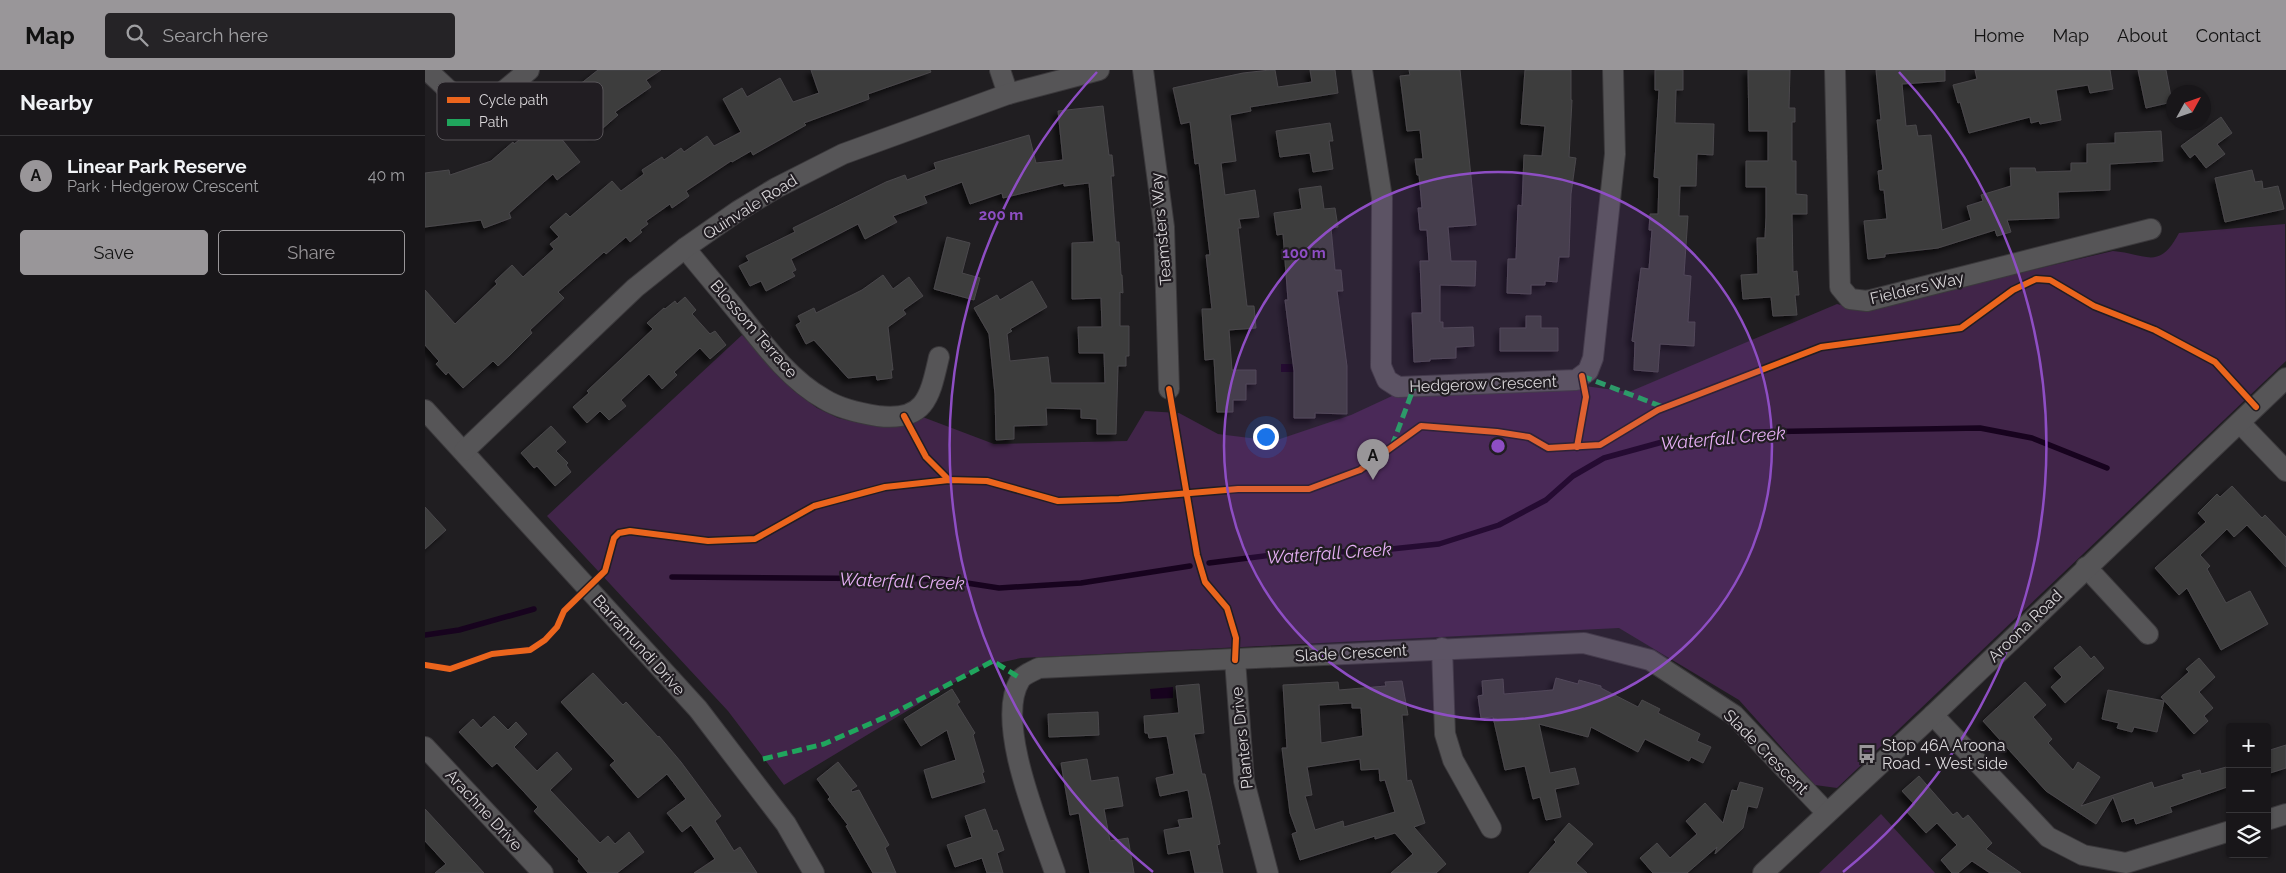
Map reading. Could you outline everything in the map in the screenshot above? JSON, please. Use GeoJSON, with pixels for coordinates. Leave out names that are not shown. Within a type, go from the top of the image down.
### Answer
{"type":"FeatureCollection","features":[{"type":"Feature","properties":{"kind":"street"},"geometry":{"type":"LineString","coordinates":[[427,70],[440,82]]}},
{"type":"Feature","properties":{"kind":"street"},"geometry":{"type":"LineString","coordinates":[[515,82],[529,70]]}},
{"type":"Feature","properties":{"kind":"street"},"geometry":{"type":"LineString","coordinates":[[1001,70],[1008,94]]}},
{"type":"Feature","properties":{"kind":"street","name":"Quinvale Road"},"geometry":{"type":"LineString","coordinates":[[464,450],[635,288],[685,248],[776,188],[843,154],[1008,94],[1099,70]]}},
{"type":"Feature","properties":{"kind":"street","name":"Teamsters Way"},"geometry":{"type":"LineString","coordinates":[[1143,70],[1164,227],[1169,389]]}},
{"type":"Feature","properties":{"kind":"street","name":"Hedgerow Crescent"},"geometry":{"type":"LineString","coordinates":[[1362,70],[1382,198],[1381,366],[1387,380],[1398,388],[1576,380],[1588,371],[1593,358],[1615,154],[1613,70]]}},
{"type":"Feature","properties":{"kind":"street","name":"Fielders Way"},"geometry":{"type":"LineString","coordinates":[[1835,70],[1840,287],[1850,298],[1867,301],[2151,229]]}},
{"type":"Feature","properties":{"kind":"street","name":"Blossom Terrace"},"geometry":{"type":"LineString","coordinates":[[685,248],[780,362],[807,388],[845,410],[889,417],[904,416],[919,408],[931,393],[939,357]]}},
{"type":"Feature","properties":{"kind":"street","name":"Aroona Road"},"geometry":{"type":"LineString","coordinates":[[1763,873],[1933,715],[2286,378]]}},
{"type":"Feature","properties":{"kind":"street","name":"Barramundi Drive"},"geometry":{"type":"LineString","coordinates":[[425,410],[464,450],[698,709],[786,824],[813,873]]}},
{"type":"Feature","properties":{"kind":"street"},"geometry":{"type":"LineString","coordinates":[[2240,423],[2286,471]]}},
{"type":"Feature","properties":{"kind":"street"},"geometry":{"type":"LineString","coordinates":[[2086,567],[2148,634]]}},
{"type":"Feature","properties":{"kind":"street","name":"Slade Crescent"},"geometry":{"type":"LineString","coordinates":[[1055,873],[1015,750],[1011,701],[1020,678],[1039,668],[1583,643],[1650,660],[1734,714],[1827,814]]}},
{"type":"Feature","properties":{"kind":"street"},"geometry":{"type":"LineString","coordinates":[[1442,648],[1445,734],[1453,760],[1491,828]]}},
{"type":"Feature","properties":{"kind":"street","name":"Planters Drive"},"geometry":{"type":"LineString","coordinates":[[1235,660],[1244,781],[1268,873]]}},
{"type":"Feature","properties":{"kind":"street"},"geometry":{"type":"LineString","coordinates":[[1933,715],[2048,837],[2083,855],[2126,863],[2226,832]]}},
{"type":"Feature","properties":{"kind":"street","name":"Arachne Drive"},"geometry":{"type":"LineString","coordinates":[[425,747],[543,873]]}},
{"type":"Feature","properties":{"kind":"street"},"geometry":{"type":"LineString","coordinates":[[2271,819],[2286,814]]}},
{"type":"Feature","properties":{"kind":"shaded area"},"geometry":{"type":"Polygon","coordinates":[[[2285,224],[2286,361],[1837,788],[1815,785],[1739,700],[1619,628],[1021,658],[980,667],[784,785],[728,711],[547,516],[742,335],[794,391],[817,408],[838,418],[864,424],[894,425],[920,416],[994,444],[1127,441],[1145,411],[1179,413],[1218,434],[1274,441],[1351,415],[1392,396],[1585,386],[1629,392],[1837,304],[1861,310],[2113,251],[2144,257],[2158,256],[2172,245],[2179,233],[2285,224]]]}},
{"type":"Feature","properties":{"kind":"shaded area"},"geometry":{"type":"Polygon","coordinates":[[[1281,364],[1301,364],[1301,372],[1281,372],[1281,364]]]}},
{"type":"Feature","properties":{"kind":"shaded area"},"geometry":{"type":"Polygon","coordinates":[[[1173,687],[1173,698],[1151,699],[1150,689],[1173,687]]]}},
{"type":"Feature","properties":{"kind":"shaded area"},"geometry":{"type":"Polygon","coordinates":[[[1881,814],[1935,873],[1819,873],[1881,814]]]}},
{"type":"Feature","properties":{"kind":"building"},"geometry":{"type":"Polygon","coordinates":[[[598,70],[661,70],[646,80],[651,87],[615,112],[618,115],[603,128],[603,82],[583,82],[598,70]]]}},
{"type":"Feature","properties":{"kind":"building"},"geometry":{"type":"Polygon","coordinates":[[[811,70],[930,70],[931,72],[868,94],[869,99],[804,123],[806,125],[753,155],[751,151],[731,161],[686,191],[689,196],[672,208],[670,204],[646,221],[648,224],[640,230],[642,232],[630,242],[626,237],[606,254],[604,252],[558,292],[564,298],[530,330],[532,333],[498,366],[493,361],[463,388],[448,372],[446,375],[436,364],[439,361],[425,345],[425,290],[455,324],[497,284],[495,281],[512,265],[523,277],[554,249],[550,244],[559,237],[550,227],[566,213],[570,217],[612,181],[621,191],[644,174],[642,170],[662,157],[664,160],[681,148],[684,152],[707,136],[714,146],[741,132],[723,99],[742,88],[747,97],[780,78],[793,102],[819,93],[811,70]]]}},
{"type":"Feature","properties":{"kind":"building"},"geometry":{"type":"Polygon","coordinates":[[[1275,70],[1278,87],[1312,82],[1310,70],[1335,70],[1338,93],[1250,107],[1251,111],[1230,115],[1236,161],[1221,163],[1225,195],[1255,190],[1259,217],[1239,219],[1241,228],[1238,228],[1247,306],[1254,306],[1256,328],[1229,330],[1232,370],[1256,370],[1256,384],[1246,384],[1246,400],[1233,400],[1233,412],[1217,412],[1214,359],[1205,360],[1202,309],[1212,309],[1206,255],[1210,255],[1199,163],[1195,164],[1190,122],[1181,124],[1173,88],[1243,73],[1275,70]]]}},
{"type":"Feature","properties":{"kind":"building"},"geometry":{"type":"Polygon","coordinates":[[[1409,70],[1460,70],[1476,225],[1448,227],[1451,261],[1476,261],[1475,286],[1440,285],[1440,322],[1443,322],[1443,328],[1473,327],[1474,346],[1456,347],[1456,358],[1414,362],[1412,313],[1422,313],[1420,261],[1429,261],[1427,230],[1420,230],[1418,208],[1422,208],[1419,175],[1417,175],[1415,159],[1423,159],[1420,130],[1407,131],[1400,76],[1410,75],[1409,70]]]}},
{"type":"Feature","properties":{"kind":"building"},"geometry":{"type":"Polygon","coordinates":[[[1525,70],[1571,70],[1572,100],[1569,157],[1576,158],[1571,194],[1569,257],[1559,257],[1557,282],[1545,281],[1545,285],[1531,285],[1531,294],[1507,293],[1508,259],[1516,259],[1518,205],[1522,206],[1524,155],[1542,156],[1545,126],[1521,124],[1525,70]]]}},
{"type":"Feature","properties":{"kind":"building"},"geometry":{"type":"Polygon","coordinates":[[[1655,70],[1683,70],[1683,90],[1676,90],[1675,123],[1714,124],[1713,155],[1697,154],[1696,186],[1680,186],[1679,216],[1688,216],[1684,275],[1691,276],[1688,322],[1695,322],[1694,346],[1660,344],[1658,372],[1634,370],[1635,342],[1632,341],[1641,268],[1649,269],[1652,230],[1649,230],[1650,214],[1658,214],[1659,178],[1654,177],[1659,90],[1655,90],[1655,70]]]}},
{"type":"Feature","properties":{"kind":"building"},"geometry":{"type":"Polygon","coordinates":[[[1748,70],[1790,70],[1789,108],[1795,108],[1795,122],[1792,122],[1792,161],[1796,161],[1796,194],[1807,195],[1807,214],[1792,214],[1793,272],[1797,271],[1799,295],[1795,295],[1797,315],[1773,316],[1771,297],[1743,299],[1741,275],[1758,274],[1757,238],[1765,238],[1766,217],[1766,187],[1746,187],[1746,161],[1768,161],[1768,131],[1749,131],[1748,70]]]}},
{"type":"Feature","properties":{"kind":"building"},"geometry":{"type":"Polygon","coordinates":[[[1876,70],[1945,70],[1945,81],[1902,84],[1906,126],[1916,125],[1918,136],[1931,135],[1942,230],[1971,220],[1967,206],[1983,201],[1981,195],[2011,186],[2010,168],[2035,168],[2036,172],[2071,171],[2071,163],[2087,163],[2087,144],[2115,143],[2115,133],[2161,131],[2163,161],[2110,164],[2110,190],[2058,192],[2059,218],[2007,220],[2011,232],[1997,236],[1995,230],[1938,248],[1885,254],[1885,257],[1868,259],[1864,221],[1887,219],[1884,190],[1880,190],[1878,171],[1883,170],[1877,120],[1881,120],[1876,70]]]}},
{"type":"Feature","properties":{"kind":"building"},"geometry":{"type":"Polygon","coordinates":[[[1975,70],[2110,70],[2113,89],[2090,93],[2088,85],[2056,90],[2061,120],[2040,124],[2039,121],[2031,123],[2030,117],[1969,133],[1953,85],[1977,79],[1975,70]]]}},
{"type":"Feature","properties":{"kind":"building"},"geometry":{"type":"Polygon","coordinates":[[[2138,70],[2166,70],[2169,85],[2166,85],[2166,103],[2146,108],[2138,70]]]}},
{"type":"Feature","properties":{"kind":"building"},"geometry":{"type":"Polygon","coordinates":[[[1103,106],[1109,155],[1112,155],[1114,176],[1111,176],[1116,242],[1119,242],[1122,275],[1123,293],[1120,292],[1120,326],[1129,326],[1129,356],[1126,356],[1126,366],[1118,366],[1116,434],[1097,434],[1097,419],[1081,418],[1081,409],[1046,408],[1047,425],[1014,426],[1014,439],[996,440],[995,394],[989,334],[974,308],[997,295],[1000,300],[1032,281],[1047,307],[1010,329],[1012,331],[1007,334],[1010,361],[1048,357],[1051,383],[1105,383],[1104,353],[1079,353],[1078,327],[1102,327],[1101,298],[1072,299],[1072,243],[1094,242],[1089,183],[1064,186],[1064,183],[1003,198],[1002,193],[970,204],[962,182],[924,196],[927,203],[893,216],[897,222],[865,239],[858,224],[791,259],[796,270],[792,272],[795,276],[766,291],[761,281],[750,286],[739,266],[749,261],[746,256],[795,232],[793,228],[886,182],[905,175],[907,180],[936,169],[934,163],[1029,135],[1036,163],[1063,160],[1058,111],[1103,106]]]}},
{"type":"Feature","properties":{"kind":"building"},"geometry":{"type":"Polygon","coordinates":[[[2221,117],[2232,133],[2217,144],[2225,154],[2206,168],[2195,154],[2190,158],[2181,146],[2203,130],[2211,130],[2211,124],[2221,117]]]}},
{"type":"Feature","properties":{"kind":"building"},"geometry":{"type":"Polygon","coordinates":[[[1330,123],[1333,141],[1329,141],[1333,169],[1313,172],[1310,153],[1280,157],[1276,131],[1330,123]]]}},
{"type":"Feature","properties":{"kind":"building"},"geometry":{"type":"Polygon","coordinates":[[[519,140],[562,140],[580,162],[557,180],[553,174],[509,213],[511,218],[484,228],[481,220],[425,227],[425,173],[449,170],[450,175],[491,161],[513,142],[514,144],[519,140]]]}},
{"type":"Feature","properties":{"kind":"building"},"geometry":{"type":"Polygon","coordinates":[[[2252,170],[2255,182],[2262,181],[2263,189],[2278,186],[2284,209],[2225,222],[2215,178],[2252,170]]]}},
{"type":"Feature","properties":{"kind":"building"},"geometry":{"type":"Polygon","coordinates":[[[1321,186],[1324,209],[1335,208],[1338,227],[1331,228],[1335,270],[1341,270],[1343,291],[1337,291],[1347,366],[1347,414],[1315,413],[1315,418],[1294,418],[1294,371],[1285,300],[1288,300],[1283,234],[1277,235],[1274,213],[1302,209],[1299,189],[1321,186]]]}},
{"type":"Feature","properties":{"kind":"building"},"geometry":{"type":"Polygon","coordinates":[[[947,237],[970,243],[962,273],[980,278],[974,300],[934,289],[947,237]]]}},
{"type":"Feature","properties":{"kind":"building"},"geometry":{"type":"Polygon","coordinates":[[[883,275],[893,289],[909,277],[923,296],[903,310],[906,314],[888,327],[893,370],[891,370],[892,378],[877,380],[876,375],[848,378],[814,340],[806,344],[796,325],[801,322],[798,316],[814,308],[816,313],[862,290],[883,275]]]}},
{"type":"Feature","properties":{"kind":"building"},"geometry":{"type":"Polygon","coordinates":[[[685,297],[696,310],[692,314],[710,334],[715,331],[726,345],[710,359],[700,348],[674,372],[677,375],[662,389],[649,374],[621,400],[626,406],[609,420],[600,411],[587,423],[573,407],[589,393],[587,391],[653,329],[647,323],[664,308],[675,301],[677,304],[685,297]]]}},
{"type":"Feature","properties":{"kind":"building"},"geometry":{"type":"Polygon","coordinates":[[[1526,316],[1541,316],[1541,328],[1558,328],[1558,351],[1500,351],[1500,328],[1526,328],[1526,316]]]}},
{"type":"Feature","properties":{"kind":"building"},"geometry":{"type":"Polygon","coordinates":[[[551,426],[566,442],[556,451],[568,463],[566,465],[571,472],[555,486],[537,466],[534,468],[521,453],[551,426]]]}},
{"type":"Feature","properties":{"kind":"building"},"geometry":{"type":"Polygon","coordinates":[[[2232,486],[2262,518],[2265,515],[2286,537],[2286,567],[2247,525],[2234,537],[2227,529],[2200,555],[2210,566],[2207,569],[2226,603],[2250,591],[2268,624],[2221,650],[2187,588],[2179,595],[2155,568],[2206,522],[2198,513],[2217,494],[2220,497],[2232,486]]]}},
{"type":"Feature","properties":{"kind":"building"},"geometry":{"type":"Polygon","coordinates":[[[425,507],[446,530],[425,549],[425,507]]]}},
{"type":"Feature","properties":{"kind":"building"},"geometry":{"type":"Polygon","coordinates":[[[2080,646],[2091,659],[2094,656],[2104,668],[2065,703],[2051,687],[2062,677],[2054,668],[2080,646]]]}},
{"type":"Feature","properties":{"kind":"building"},"geometry":{"type":"Polygon","coordinates":[[[2199,658],[2215,677],[2199,692],[2213,708],[2204,716],[2208,721],[2194,734],[2161,697],[2189,672],[2186,669],[2199,658]]]}},
{"type":"Feature","properties":{"kind":"building"},"geometry":{"type":"Polygon","coordinates":[[[593,673],[623,705],[626,702],[681,762],[721,816],[715,821],[734,851],[740,847],[757,873],[694,873],[715,859],[691,825],[682,832],[667,813],[686,799],[667,774],[638,798],[610,765],[615,761],[561,702],[593,673]]]}},
{"type":"Feature","properties":{"kind":"building"},"geometry":{"type":"Polygon","coordinates":[[[1556,678],[1578,684],[1579,680],[1601,686],[1601,688],[1638,707],[1642,700],[1660,709],[1658,713],[1700,734],[1697,741],[1711,747],[1703,763],[1691,757],[1689,761],[1645,739],[1638,752],[1591,727],[1588,737],[1539,724],[1550,773],[1575,768],[1579,784],[1555,789],[1561,817],[1546,820],[1540,797],[1533,799],[1525,766],[1505,770],[1493,717],[1481,718],[1478,696],[1483,695],[1482,681],[1503,679],[1504,694],[1553,690],[1556,678]]]}},
{"type":"Feature","properties":{"kind":"building"},"geometry":{"type":"Polygon","coordinates":[[[1402,681],[1408,715],[1402,715],[1407,781],[1411,780],[1425,823],[1414,827],[1446,864],[1436,873],[1391,873],[1413,854],[1395,833],[1375,839],[1375,836],[1300,860],[1292,834],[1297,832],[1290,813],[1282,748],[1287,748],[1283,685],[1338,682],[1339,690],[1386,686],[1385,682],[1402,681]],[[1352,703],[1319,705],[1321,743],[1363,736],[1361,708],[1352,708],[1352,703]],[[1360,759],[1307,767],[1312,795],[1305,796],[1315,830],[1343,821],[1344,827],[1395,812],[1385,780],[1380,781],[1379,769],[1361,770],[1360,759]]]}},
{"type":"Feature","properties":{"kind":"building"},"geometry":{"type":"Polygon","coordinates":[[[2025,682],[2046,705],[2033,717],[2052,739],[2048,743],[2073,770],[2078,762],[2100,777],[2081,806],[2152,782],[2154,788],[2184,779],[2182,775],[2200,770],[2201,774],[2226,767],[2226,787],[2170,807],[2172,812],[2136,824],[2134,818],[2122,822],[2113,797],[2096,824],[2046,791],[1983,721],[2025,682]]]}},
{"type":"Feature","properties":{"kind":"building"},"geometry":{"type":"Polygon","coordinates":[[[1199,684],[1204,733],[1194,734],[1202,774],[1205,774],[1210,796],[1220,844],[1217,845],[1223,873],[1195,873],[1190,850],[1168,854],[1164,830],[1180,827],[1178,820],[1193,818],[1188,790],[1160,796],[1156,778],[1174,774],[1167,736],[1149,738],[1148,733],[1145,733],[1144,716],[1179,713],[1176,686],[1199,684]]]}},
{"type":"Feature","properties":{"kind":"building"},"geometry":{"type":"Polygon","coordinates":[[[952,689],[960,702],[957,704],[975,733],[973,735],[984,772],[982,773],[985,782],[932,798],[924,770],[956,760],[947,730],[921,746],[904,719],[952,689]]]}},
{"type":"Feature","properties":{"kind":"building"},"geometry":{"type":"Polygon","coordinates":[[[2108,690],[2164,701],[2157,732],[2134,727],[2132,732],[2117,728],[2119,723],[2102,719],[2108,690]]]}},
{"type":"Feature","properties":{"kind":"building"},"geometry":{"type":"Polygon","coordinates":[[[1098,712],[1099,735],[1049,737],[1048,714],[1098,712]]]}},
{"type":"Feature","properties":{"kind":"building"},"geometry":{"type":"Polygon","coordinates":[[[494,716],[508,730],[516,722],[527,734],[514,747],[537,771],[557,752],[572,769],[550,790],[600,843],[608,836],[615,844],[629,832],[644,852],[617,873],[588,873],[578,861],[579,859],[534,811],[538,807],[497,763],[492,767],[459,732],[473,719],[481,728],[494,716]]]}},
{"type":"Feature","properties":{"kind":"building"},"geometry":{"type":"Polygon","coordinates":[[[2286,745],[2286,768],[2271,773],[2271,750],[2286,745]]]}},
{"type":"Feature","properties":{"kind":"building"},"geometry":{"type":"Polygon","coordinates":[[[1087,759],[1091,781],[1118,777],[1123,806],[1104,809],[1110,841],[1128,838],[1134,873],[1090,873],[1079,813],[1070,815],[1061,763],[1087,759]]]}},
{"type":"Feature","properties":{"kind":"building"},"geometry":{"type":"Polygon","coordinates":[[[838,762],[857,786],[851,790],[852,792],[859,790],[889,845],[885,848],[896,873],[873,873],[846,826],[848,825],[828,799],[830,797],[817,779],[838,762]]]}},
{"type":"Feature","properties":{"kind":"building"},"geometry":{"type":"Polygon","coordinates":[[[1919,776],[1953,815],[1957,812],[1963,819],[1968,815],[1992,843],[1986,849],[2021,873],[1990,873],[1972,861],[1958,873],[1952,873],[1941,860],[1957,845],[1937,823],[1926,833],[1907,812],[1915,805],[1902,791],[1919,776]]]}},
{"type":"Feature","properties":{"kind":"building"},"geometry":{"type":"Polygon","coordinates":[[[1740,782],[1763,788],[1757,808],[1748,806],[1743,828],[1715,854],[1717,847],[1687,873],[1653,873],[1640,858],[1657,843],[1670,858],[1697,834],[1686,821],[1705,803],[1723,823],[1732,790],[1737,791],[1740,782]]]}},
{"type":"Feature","properties":{"kind":"building"},"geometry":{"type":"Polygon","coordinates":[[[425,809],[484,873],[435,873],[446,864],[425,841],[425,809]]]}},
{"type":"Feature","properties":{"kind":"building"},"geometry":{"type":"Polygon","coordinates":[[[985,809],[993,831],[997,830],[1004,850],[997,853],[1003,873],[987,873],[982,858],[955,867],[947,845],[972,837],[965,816],[985,809]]]}},
{"type":"Feature","properties":{"kind":"building"},"geometry":{"type":"Polygon","coordinates":[[[1569,823],[1593,844],[1576,863],[1587,873],[1529,873],[1556,842],[1554,840],[1569,823]]]}},
{"type":"Feature","properties":{"kind":"waterway","name":"Waterfall Creek"},"geometry":{"type":"LineString","coordinates":[[1209,563],[1288,553],[1372,551],[1439,544],[1499,525],[1546,500],[1573,476],[1604,458],[1666,441],[1756,432],[1980,428],[2032,438],[2107,468]]}},
{"type":"Feature","properties":{"kind":"waterway","name":"Waterfall Creek"},"geometry":{"type":"LineString","coordinates":[[672,577],[941,579],[999,588],[1081,583],[1190,566]]}},
{"type":"Feature","properties":{"kind":"waterway","name":"Waterfall Creek"},"geometry":{"type":"LineString","coordinates":[[425,635],[459,630],[534,609]]}},
{"type":"Feature","properties":{"kind":"marked path"},"geometry":{"type":"LineString","coordinates":[[1582,376],[1663,407]]}},
{"type":"Feature","properties":{"kind":"marked path"},"geometry":{"type":"LineString","coordinates":[[1392,446],[1414,387]]}},
{"type":"Feature","properties":{"kind":"marked path"},"geometry":{"type":"LineString","coordinates":[[763,759],[824,744],[892,714],[993,661],[1020,678]]}},
{"type":"Feature","properties":{"kind":"cycle path"},"geometry":{"type":"LineString","coordinates":[[425,665],[450,669],[492,654],[530,650],[545,640],[557,627],[564,611],[605,571],[614,538],[619,533],[630,531],[708,541],[755,539],[814,506],[885,487],[949,480],[987,481],[1058,501],[1119,499],[1238,489],[1309,489],[1360,470],[1421,426],[1497,432],[1529,437],[1548,448],[1600,445],[1658,410],[1821,347],[1961,328],[2013,290],[2036,279],[2050,280],[2094,306],[2155,330],[2215,362],[2256,407]]}},
{"type":"Feature","properties":{"kind":"cycle path"},"geometry":{"type":"LineString","coordinates":[[1577,447],[1586,397],[1582,376]]}},
{"type":"Feature","properties":{"kind":"cycle path"},"geometry":{"type":"LineString","coordinates":[[1169,389],[1197,555],[1205,582],[1227,608],[1236,638],[1235,660]]}},
{"type":"Feature","properties":{"kind":"cycle path"},"geometry":{"type":"LineString","coordinates":[[904,416],[926,457],[949,480]]}},
{"type":"Feature","properties":{"kind":"place","name":"Linear Park Reserve"},"geometry":{"type":"Point","coordinates":[1373,480]}},
{"type":"Feature","properties":{"kind":"place","name":"Stop 46A Aroona Road - West side"},"geometry":{"type":"Point","coordinates":[1867,754]}}]}
